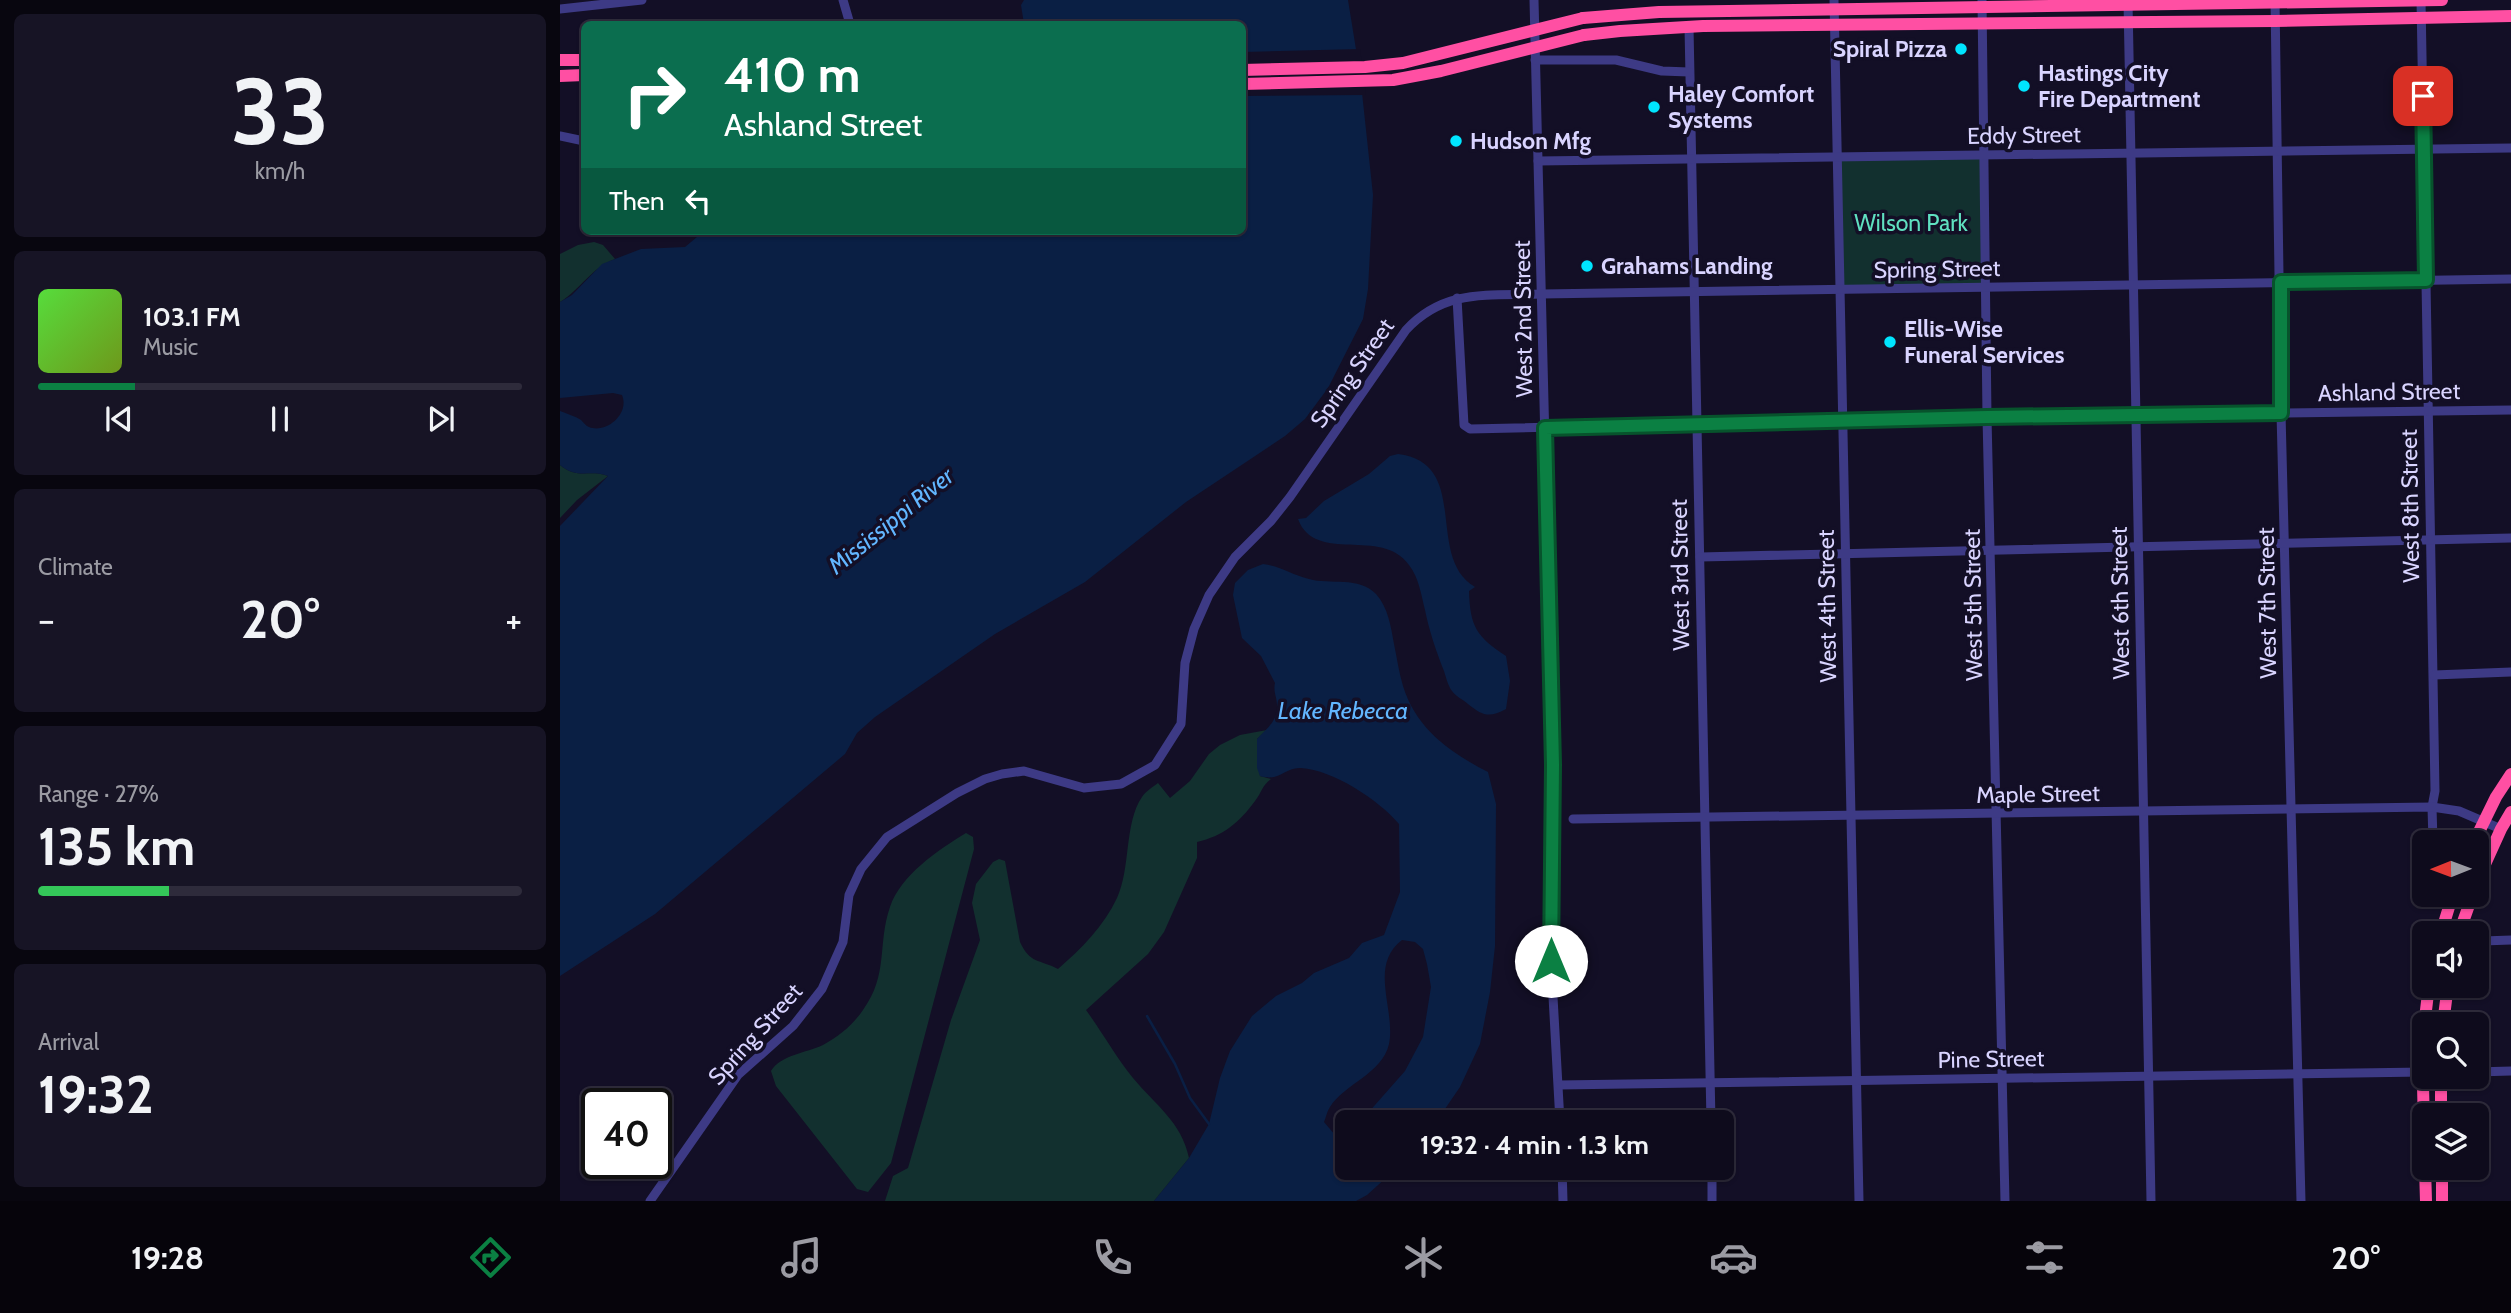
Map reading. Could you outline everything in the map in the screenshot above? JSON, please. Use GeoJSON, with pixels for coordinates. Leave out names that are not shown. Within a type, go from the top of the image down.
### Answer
{"type":"FeatureCollection","features":[{"type":"Feature","properties":{"kind":"highway"},"geometry":{"type":"LineString","coordinates":[[1246,70],[1365,67],[1403,63],[1583,18],[1688,6],[2442,0]]}},
{"type":"Feature","properties":{"kind":"highway"},"geometry":{"type":"LineString","coordinates":[[1246,84],[1393,80],[1441,71],[1584,35],[1689,27],[2511,16]]}},
{"type":"Feature","properties":{"kind":"highway"},"geometry":{"type":"LineString","coordinates":[[560,60],[581,60]]}},
{"type":"Feature","properties":{"kind":"highway"},"geometry":{"type":"LineString","coordinates":[[560,76],[581,75]]}},
{"type":"Feature","properties":{"kind":"highway"},"geometry":{"type":"LineString","coordinates":[[2479,830],[2511,774]]}},
{"type":"Feature","properties":{"kind":"highway"},"geometry":{"type":"LineString","coordinates":[[2489,855],[2511,812]]}},
{"type":"Feature","properties":{"kind":"highway"},"geometry":{"type":"LineString","coordinates":[[2425,1180],[2426,1201]]}},
{"type":"Feature","properties":{"kind":"highway"},"geometry":{"type":"LineString","coordinates":[[2442,1180],[2442,1201]]}},
{"type":"Feature","properties":{"kind":"street"},"geometry":{"type":"LineString","coordinates":[[560,9],[642,0]]}},
{"type":"Feature","properties":{"kind":"street"},"geometry":{"type":"LineString","coordinates":[[843,0],[849,21]]}},
{"type":"Feature","properties":{"kind":"street","name":"West 2nd Street"},"geometry":{"type":"LineString","coordinates":[[1534,0],[1553,765],[1551,961],[1560,1110]]}},
{"type":"Feature","properties":{"kind":"street","name":"West 8th Street"},"geometry":{"type":"LineString","coordinates":[[2421,0],[2434,675],[2433,830]]}},
{"type":"Feature","properties":{"kind":"street","name":"West 6th Street"},"geometry":{"type":"LineString","coordinates":[[2128,2],[2151,1201]]}},
{"type":"Feature","properties":{"kind":"street","name":"West 7th Street"},"geometry":{"type":"LineString","coordinates":[[2275,2],[2281,413],[2301,1201]]}},
{"type":"Feature","properties":{"kind":"street","name":"West 5th Street"},"geometry":{"type":"LineString","coordinates":[[1982,4],[1987,417],[2005,1201]]}},
{"type":"Feature","properties":{"kind":"street","name":"West 4th Street"},"geometry":{"type":"LineString","coordinates":[[1835,5],[1859,1201]]}},
{"type":"Feature","properties":{"kind":"street","name":"West 3rd Street"},"geometry":{"type":"LineString","coordinates":[[1689,27],[1711,1110]]}},
{"type":"Feature","properties":{"kind":"street"},"geometry":{"type":"LineString","coordinates":[[1535,60],[1616,60],[1662,71],[1689,72]]}},
{"type":"Feature","properties":{"kind":"street"},"geometry":{"type":"LineString","coordinates":[[560,136],[581,140]]}},
{"type":"Feature","properties":{"kind":"street","name":"Eddy Street"},"geometry":{"type":"LineString","coordinates":[[1538,161],[2511,148]]}},
{"type":"Feature","properties":{"kind":"street","name":"Spring Street"},"geometry":{"type":"LineString","coordinates":[[650,1201],[738,1074],[793,1026],[822,989],[842,942],[849,895],[860,869],[887,837],[957,793],[1002,774],[1024,771],[1084,788],[1121,784],[1155,765],[1181,724],[1185,663],[1194,629],[1209,595],[1235,557],[1271,521],[1290,497],[1406,330],[1420,314],[1436,305],[1458,298],[1542,294],[2511,279]]}},
{"type":"Feature","properties":{"kind":"street","name":"Ashland Street"},"geometry":{"type":"LineString","coordinates":[[1458,298],[1464,425],[1470,429],[1987,417],[2511,410]]}},
{"type":"Feature","properties":{"kind":"street"},"geometry":{"type":"LineString","coordinates":[[1700,556],[2511,538]]}},
{"type":"Feature","properties":{"kind":"street"},"geometry":{"type":"LineString","coordinates":[[2434,675],[2511,673]]}},
{"type":"Feature","properties":{"kind":"street","name":"Maple Street"},"geometry":{"type":"LineString","coordinates":[[1573,819],[2432,807],[2459,811],[2501,829]]}},
{"type":"Feature","properties":{"kind":"street"},"geometry":{"type":"LineString","coordinates":[[2489,941],[2511,940]]}},
{"type":"Feature","properties":{"kind":"street"},"geometry":{"type":"LineString","coordinates":[[2489,1072],[2511,1071]]}},
{"type":"Feature","properties":{"kind":"street","name":"Pine Street"},"geometry":{"type":"LineString","coordinates":[[1559,1085],[2412,1072]]}},
{"type":"Feature","properties":{"kind":"street"},"geometry":{"type":"LineString","coordinates":[[1562,1180],[1563,1201]]}},
{"type":"Feature","properties":{"kind":"street"},"geometry":{"type":"LineString","coordinates":[[1712,1180],[1712,1201]]}},
{"type":"Feature","properties":{"kind":"green space","name":"Wilson Park"},"geometry":{"type":"Polygon","coordinates":[[[1984,155],[1986,287],[1841,290],[1837,158],[1984,155]]]}},
{"type":"Feature","properties":{"kind":"green space"},"geometry":{"type":"Polygon","coordinates":[[[594,242],[603,245],[615,259],[600,267],[560,302],[560,254],[578,245],[594,242]]]}},
{"type":"Feature","properties":{"kind":"green space"},"geometry":{"type":"Polygon","coordinates":[[[560,465],[572,472],[608,476],[577,500],[560,518],[560,465]]]}},
{"type":"Feature","properties":{"kind":"green space"},"geometry":{"type":"Polygon","coordinates":[[[1267,730],[1257,739],[1260,776],[1271,779],[1236,822],[1223,832],[1197,842],[1197,858],[1164,932],[1148,954],[1086,1010],[1127,1070],[1174,1124],[1189,1158],[1154,1201],[885,1201],[893,1176],[908,1168],[951,1020],[980,940],[972,903],[976,884],[993,862],[999,859],[1005,861],[1020,942],[1027,954],[1058,969],[1106,918],[1117,898],[1124,873],[1132,820],[1144,795],[1158,783],[1170,798],[1190,781],[1209,754],[1220,745],[1240,735],[1267,730]]]}},
{"type":"Feature","properties":{"kind":"green space"},"geometry":{"type":"Polygon","coordinates":[[[966,833],[973,837],[974,849],[891,1163],[868,1192],[857,1189],[776,1086],[771,1071],[787,1058],[829,1042],[859,1016],[871,997],[880,972],[886,921],[895,895],[922,864],[966,833]]]}},
{"type":"Feature","properties":{"kind":"water","name":"Mississippi River"},"geometry":{"type":"Polygon","coordinates":[[[1024,0],[1348,0],[1360,74],[1373,195],[1368,289],[1363,319],[1328,388],[1305,419],[1285,436],[1186,502],[1085,582],[995,634],[875,717],[857,733],[845,754],[655,914],[560,976],[560,526],[608,476],[572,472],[560,465],[560,411],[579,419],[589,427],[602,428],[615,421],[624,402],[622,395],[613,393],[560,398],[560,302],[572,295],[602,264],[641,249],[685,247],[697,237],[707,235],[1246,235],[1246,21],[1024,21],[1021,5],[1024,0]]]}},
{"type":"Feature","properties":{"kind":"water"},"geometry":{"type":"Polygon","coordinates":[[[1398,454],[1420,461],[1434,474],[1441,492],[1452,555],[1460,573],[1475,587],[1469,591],[1471,614],[1477,630],[1488,643],[1506,656],[1510,681],[1506,709],[1500,712],[1490,715],[1482,713],[1453,693],[1433,640],[1417,581],[1409,565],[1397,554],[1383,548],[1319,540],[1307,533],[1298,519],[1306,518],[1324,501],[1369,474],[1390,456],[1398,454]]]}},
{"type":"Feature","properties":{"kind":"water","name":"Lake Rebecca"},"geometry":{"type":"Polygon","coordinates":[[[1263,564],[1317,581],[1361,585],[1376,594],[1388,618],[1403,686],[1417,715],[1448,748],[1488,772],[1496,804],[1495,946],[1480,1044],[1460,1087],[1444,1110],[1371,1110],[1405,1071],[1423,1037],[1431,987],[1427,964],[1423,949],[1415,942],[1402,940],[1392,951],[1385,975],[1390,1031],[1385,1054],[1371,1071],[1336,1099],[1324,1122],[1335,1135],[1335,1180],[1384,1180],[1356,1201],[1154,1201],[1189,1158],[1209,1124],[1220,1078],[1230,1051],[1252,1016],[1276,996],[1302,983],[1314,973],[1349,958],[1362,943],[1384,935],[1400,892],[1399,824],[1380,805],[1341,780],[1314,770],[1295,768],[1278,776],[1260,776],[1257,768],[1257,739],[1276,716],[1277,706],[1275,683],[1261,656],[1242,638],[1233,595],[1235,583],[1248,570],[1263,564]]]}},
{"type":"Feature","properties":{"kind":"pier"},"geometry":{"type":"Polygon","coordinates":[[[1360,49],[1366,95],[1246,96],[1246,52],[1360,49]]]}},
{"type":"Feature","properties":{"kind":"waterway"},"geometry":{"type":"LineString","coordinates":[[1147,1016],[1175,1064],[1190,1098],[1209,1124]]}},
{"type":"Feature","properties":{"kind":"place","name":"Spiral Pizza"},"geometry":{"type":"Point","coordinates":[1961,49]}},
{"type":"Feature","properties":{"kind":"place","name":"Hastings City Fire Department"},"geometry":{"type":"Point","coordinates":[2024,86]}},
{"type":"Feature","properties":{"kind":"place","name":"Haley Comfort Systems"},"geometry":{"type":"Point","coordinates":[1654,107]}},
{"type":"Feature","properties":{"kind":"place","name":"Hudson Mfg"},"geometry":{"type":"Point","coordinates":[1456,141]}},
{"type":"Feature","properties":{"kind":"place","name":"Grahams Landing"},"geometry":{"type":"Point","coordinates":[1587,266]}},
{"type":"Feature","properties":{"kind":"place","name":"Ellis-Wise Funeral Services"},"geometry":{"type":"Point","coordinates":[1890,342]}},
{"type":"Feature","properties":{"kind":"route"},"geometry":{"type":"LineString","coordinates":[[1551,961],[1553,765],[1545,428],[2281,413],[2281,282],[2426,280],[2423,96]]}}]}
